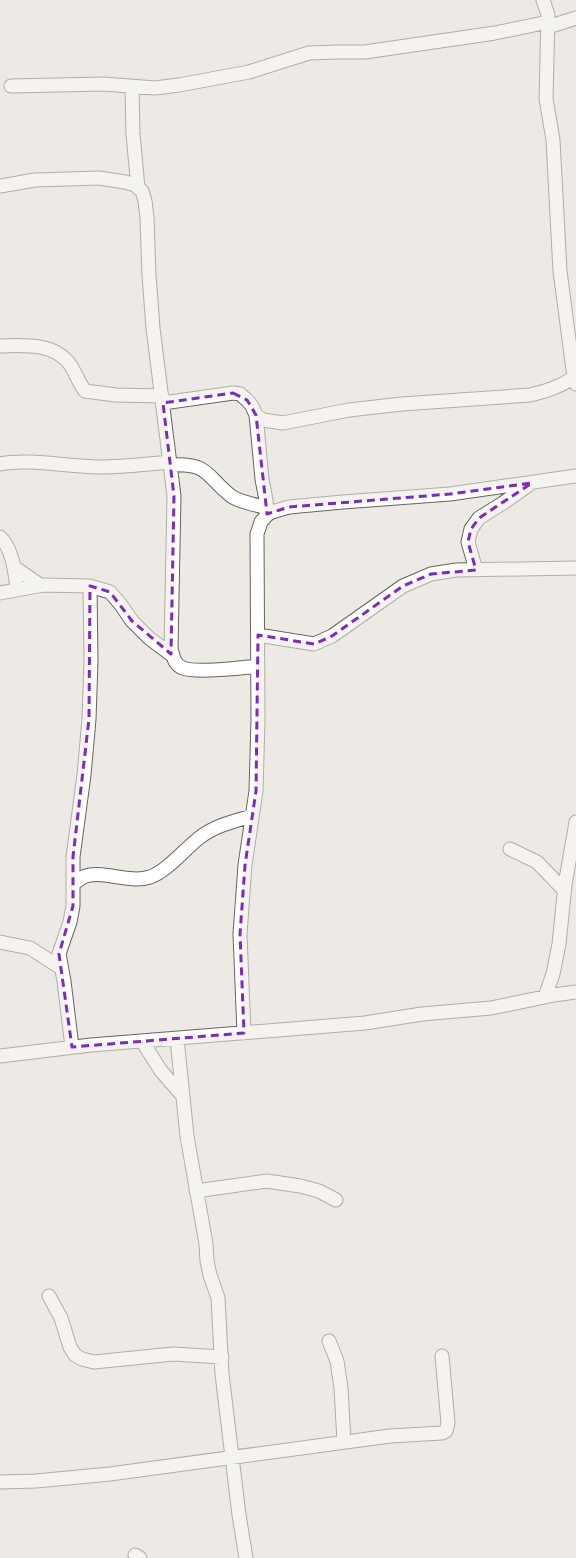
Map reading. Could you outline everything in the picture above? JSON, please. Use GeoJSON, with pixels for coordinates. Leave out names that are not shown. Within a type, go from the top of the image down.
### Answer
{"type":"FeatureCollection","features":[{"type":"Feature","properties":{"kind":"street"},"geometry":{"type":"LineString","coordinates":[[256,414],[263,420],[283,423],[349,410],[452,400],[530,395],[550,391],[575,380],[560,271],[554,140],[546,99],[548,15],[542,0]]}},
{"type":"Feature","properties":{"kind":"street"},"geometry":{"type":"LineString","coordinates":[[11,86],[104,84],[155,88],[249,72],[309,53],[365,52],[494,33],[576,18]]}},
{"type":"Feature","properties":{"kind":"street"},"geometry":{"type":"LineString","coordinates":[[132,87],[133,134],[138,188]]}},
{"type":"Feature","properties":{"kind":"street"},"geometry":{"type":"LineString","coordinates":[[0,186],[35,180],[99,178],[135,185],[142,191],[145,201],[153,328],[174,496],[171,648],[174,662],[183,669],[199,670],[239,669],[257,666]]}},
{"type":"Feature","properties":{"kind":"street"},"geometry":{"type":"LineString","coordinates":[[0,346],[42,347],[55,351],[65,358],[78,382],[85,391],[162,399],[233,393],[240,394],[247,400],[256,414],[262,479],[267,512],[261,522],[257,534],[258,635],[256,791],[245,865],[240,934],[244,1033]]}},
{"type":"Feature","properties":{"kind":"street"},"geometry":{"type":"LineString","coordinates":[[0,464],[28,463],[99,467],[187,464],[207,472],[233,497],[267,512],[289,507],[450,494],[576,476]]}},
{"type":"Feature","properties":{"kind":"street"},"geometry":{"type":"LineString","coordinates":[[476,570],[468,542],[471,529],[479,518],[532,483]]}},
{"type":"Feature","properties":{"kind":"street"},"geometry":{"type":"LineString","coordinates":[[0,537],[8,549],[14,567],[17,589]]}},
{"type":"Feature","properties":{"kind":"street"},"geometry":{"type":"LineString","coordinates":[[14,567],[40,585]]}},
{"type":"Feature","properties":{"kind":"street"},"geometry":{"type":"LineString","coordinates":[[258,635],[314,644],[332,636],[403,586],[431,574],[456,570],[576,568]]}},
{"type":"Feature","properties":{"kind":"street"},"geometry":{"type":"LineString","coordinates":[[0,593],[40,585],[90,586],[110,592],[132,621],[149,638],[173,656]]}},
{"type":"Feature","properties":{"kind":"street"},"geometry":{"type":"LineString","coordinates":[[72,1047],[64,981],[59,954],[70,922],[73,906],[73,857],[84,774],[89,719],[91,661],[90,586]]}},
{"type":"Feature","properties":{"kind":"street"},"geometry":{"type":"LineString","coordinates":[[73,884],[83,877],[95,875],[134,880],[151,876],[163,870],[200,837],[221,826],[252,816]]}},
{"type":"Feature","properties":{"kind":"street"},"geometry":{"type":"LineString","coordinates":[[545,997],[553,974],[559,944],[564,890],[576,822]]}},
{"type":"Feature","properties":{"kind":"street"},"geometry":{"type":"LineString","coordinates":[[510,850],[537,862],[564,890]]}},
{"type":"Feature","properties":{"kind":"street"},"geometry":{"type":"LineString","coordinates":[[0,942],[30,948],[61,968]]}},
{"type":"Feature","properties":{"kind":"street"},"geometry":{"type":"LineString","coordinates":[[553,974],[555,981],[570,993]]}},
{"type":"Feature","properties":{"kind":"street"},"geometry":{"type":"LineString","coordinates":[[0,1056],[72,1047],[365,1023],[422,1014],[491,1008],[570,993]]}},
{"type":"Feature","properties":{"kind":"street"},"geometry":{"type":"LineString","coordinates":[[177,1039],[187,1136],[206,1244],[207,1261],[218,1298],[232,1458],[246,1558]]}},
{"type":"Feature","properties":{"kind":"street"},"geometry":{"type":"LineString","coordinates":[[142,1042],[161,1071],[182,1095]]}},
{"type":"Feature","properties":{"kind":"street"},"geometry":{"type":"LineString","coordinates":[[196,1191],[267,1181],[300,1186],[319,1191],[336,1200]]}},
{"type":"Feature","properties":{"kind":"street"},"geometry":{"type":"LineString","coordinates":[[49,1296],[61,1318],[70,1347],[75,1355],[82,1360],[94,1362],[173,1354],[222,1357]]}},
{"type":"Feature","properties":{"kind":"street"},"geometry":{"type":"LineString","coordinates":[[329,1341],[337,1361],[341,1388],[344,1442]]}},
{"type":"Feature","properties":{"kind":"street"},"geometry":{"type":"LineString","coordinates":[[0,1482],[36,1481],[110,1474],[390,1436],[438,1435],[446,1431],[448,1422],[442,1356]]}},
{"type":"Feature","properties":{"kind":"highlighted area"},"geometry":{"type":"Polygon","coordinates":[[[233,393],[247,400],[256,415],[267,514],[289,507],[450,494],[532,483],[479,518],[471,529],[468,542],[476,570],[431,574],[403,586],[332,636],[314,644],[258,635],[256,791],[245,865],[240,934],[244,1033],[72,1047],[59,954],[73,906],[73,857],[89,719],[90,586],[110,592],[132,621],[171,654],[174,496],[163,403],[233,393]]]}}]}
